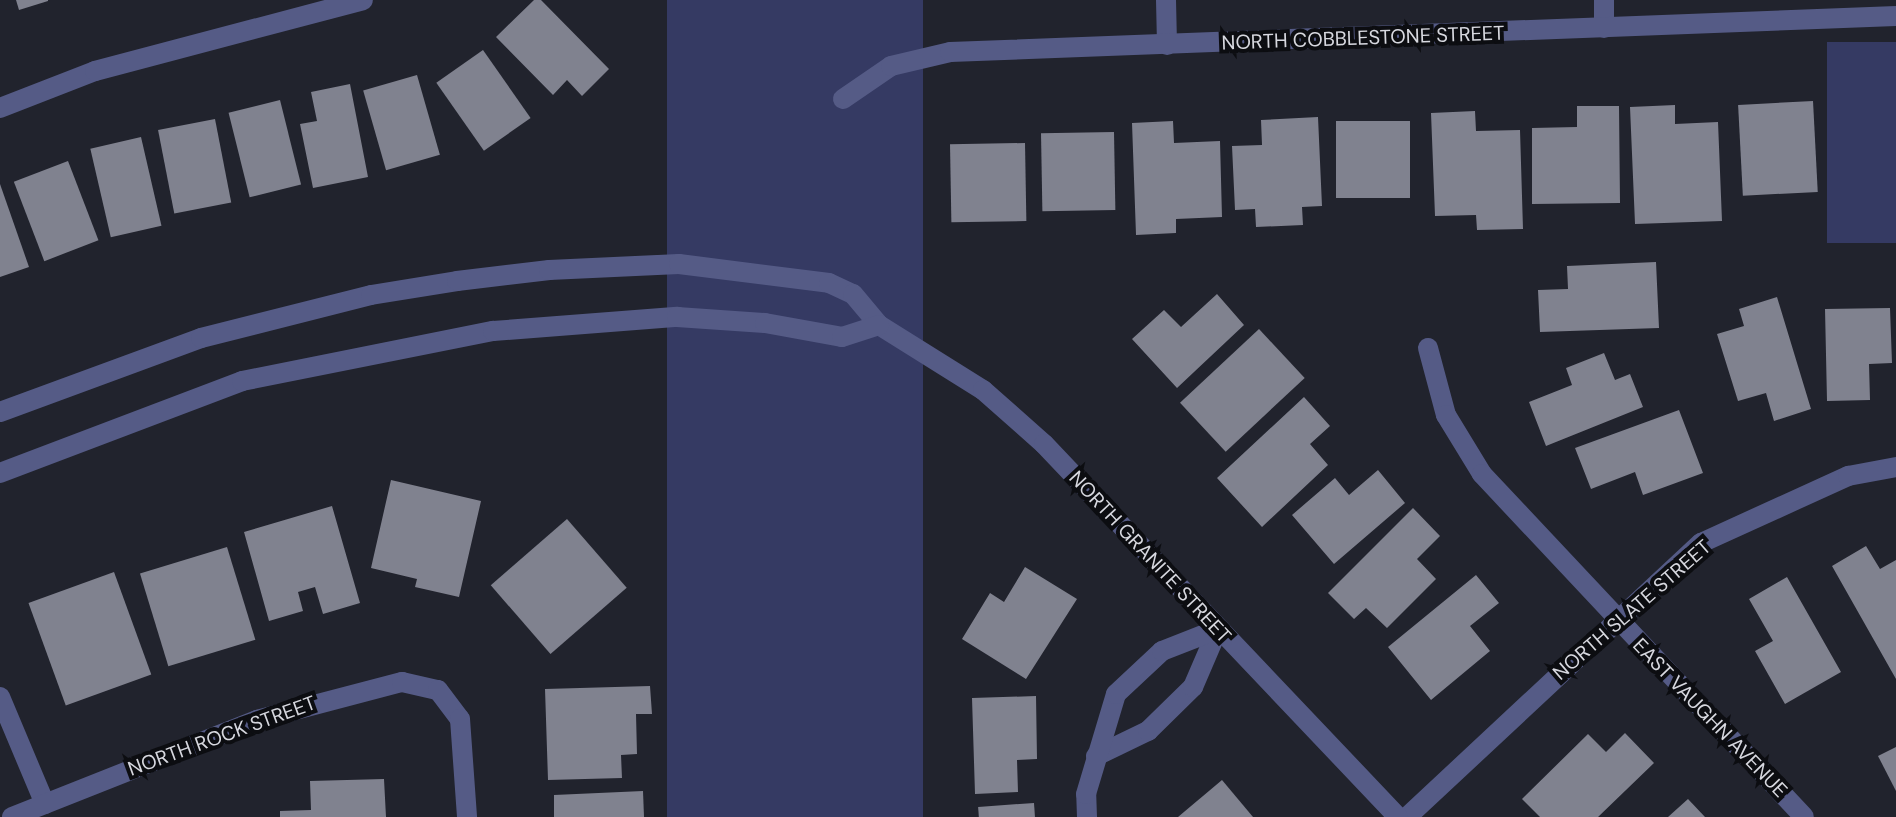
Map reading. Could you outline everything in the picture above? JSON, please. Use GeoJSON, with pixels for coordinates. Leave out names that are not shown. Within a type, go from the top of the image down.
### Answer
{"type":"FeatureCollection","features":[{"type":"Feature","properties":{"kind":"street"},"geometry":{"type":"LineString","coordinates":[[0,108],[95,71],[363,0]]}},
{"type":"Feature","properties":{"kind":"street"},"geometry":{"type":"LineString","coordinates":[[1166,0],[1167,45]]}},
{"type":"Feature","properties":{"kind":"street"},"geometry":{"type":"LineString","coordinates":[[1604,0],[1604,28]]}},
{"type":"Feature","properties":{"kind":"street","name":"NORTH COBBLESTONE STREET"},"geometry":{"type":"LineString","coordinates":[[843,99],[891,66],[932,55],[1896,16]]}},
{"type":"Feature","properties":{"kind":"street","name":"NORTH GRANITE STREET"},"geometry":{"type":"LineString","coordinates":[[0,412],[201,338],[371,295],[549,270],[679,264],[829,283],[853,294],[879,325],[948,365],[1014,416],[1398,817]]}},
{"type":"Feature","properties":{"kind":"street"},"geometry":{"type":"LineString","coordinates":[[0,473],[167,406],[324,362],[493,331],[677,317],[765,323],[842,337],[879,325]]}},
{"type":"Feature","properties":{"kind":"street","name":"EAST VAUGHN AVENUE"},"geometry":{"type":"LineString","coordinates":[[1428,348],[1434,382],[1462,447],[1617,620],[1804,817]]}},
{"type":"Feature","properties":{"kind":"street","name":"NORTH SLATE STREET"},"geometry":{"type":"LineString","coordinates":[[1407,817],[1701,543],[1848,476],[1896,467]]}},
{"type":"Feature","properties":{"kind":"street"},"geometry":{"type":"LineString","coordinates":[[1096,756],[1148,731],[1193,687],[1218,629]]}},
{"type":"Feature","properties":{"kind":"street"},"geometry":{"type":"LineString","coordinates":[[1087,817],[1096,756],[1116,694],[1162,651],[1218,629]]}},
{"type":"Feature","properties":{"kind":"street","name":"NORTH ROCK STREET"},"geometry":{"type":"LineString","coordinates":[[12,817],[300,705],[385,684],[438,690],[451,702],[463,728],[467,817]]}},
{"type":"Feature","properties":{"kind":"street"},"geometry":{"type":"LineString","coordinates":[[0,697],[45,804]]}},
{"type":"Feature","properties":{"kind":"shaded area"},"geometry":{"type":"Polygon","coordinates":[[[667,0],[923,0],[923,817],[667,817],[667,0]]]}},
{"type":"Feature","properties":{"kind":"shaded area"},"geometry":{"type":"Polygon","coordinates":[[[1827,42],[1896,42],[1896,243],[1827,243],[1827,42]]]}},
{"type":"Feature","properties":{"kind":"building"},"geometry":{"type":"Polygon","coordinates":[[[16,0],[48,0],[48,1],[19,10],[16,0]]]}},
{"type":"Feature","properties":{"kind":"building"},"geometry":{"type":"Polygon","coordinates":[[[534,0],[541,0],[609,69],[582,96],[567,80],[553,95],[496,37],[534,0]]]}},
{"type":"Feature","properties":{"kind":"building"},"geometry":{"type":"Polygon","coordinates":[[[483,50],[531,118],[484,151],[436,83],[483,50]]]}},
{"type":"Feature","properties":{"kind":"building"},"geometry":{"type":"Polygon","coordinates":[[[417,75],[440,155],[386,170],[363,90],[417,75]]]}},
{"type":"Feature","properties":{"kind":"building"},"geometry":{"type":"Polygon","coordinates":[[[350,84],[368,177],[313,188],[300,124],[317,121],[311,92],[350,84]]]}},
{"type":"Feature","properties":{"kind":"building"},"geometry":{"type":"Polygon","coordinates":[[[280,100],[301,184],[250,197],[229,113],[280,100]]]}},
{"type":"Feature","properties":{"kind":"building"},"geometry":{"type":"Polygon","coordinates":[[[1813,101],[1818,192],[1743,196],[1738,105],[1813,101]]]}},
{"type":"Feature","properties":{"kind":"building"},"geometry":{"type":"Polygon","coordinates":[[[1675,105],[1675,124],[1718,122],[1722,221],[1635,224],[1630,107],[1675,105]]]}},
{"type":"Feature","properties":{"kind":"building"},"geometry":{"type":"Polygon","coordinates":[[[1577,106],[1619,106],[1620,203],[1532,204],[1532,128],[1577,127],[1577,106]]]}},
{"type":"Feature","properties":{"kind":"building"},"geometry":{"type":"Polygon","coordinates":[[[1475,111],[1476,131],[1520,130],[1523,229],[1477,230],[1476,215],[1435,216],[1431,113],[1475,111]]]}},
{"type":"Feature","properties":{"kind":"building"},"geometry":{"type":"Polygon","coordinates":[[[1318,117],[1322,206],[1302,207],[1303,225],[1256,227],[1255,209],[1235,210],[1232,146],[1262,145],[1261,120],[1318,117]]]}},
{"type":"Feature","properties":{"kind":"building"},"geometry":{"type":"Polygon","coordinates":[[[215,119],[231,202],[174,214],[158,130],[215,119]]]}},
{"type":"Feature","properties":{"kind":"building"},"geometry":{"type":"Polygon","coordinates":[[[1173,121],[1174,143],[1220,141],[1222,217],[1176,219],[1176,233],[1136,235],[1132,123],[1173,121]]]}},
{"type":"Feature","properties":{"kind":"building"},"geometry":{"type":"Polygon","coordinates":[[[1336,121],[1410,121],[1410,198],[1336,198],[1336,121]]]}},
{"type":"Feature","properties":{"kind":"building"},"geometry":{"type":"Polygon","coordinates":[[[1114,132],[1115,210],[1042,211],[1041,133],[1114,132]]]}},
{"type":"Feature","properties":{"kind":"building"},"geometry":{"type":"Polygon","coordinates":[[[141,137],[161,226],[111,237],[90,149],[141,137]]]}},
{"type":"Feature","properties":{"kind":"building"},"geometry":{"type":"Polygon","coordinates":[[[1025,143],[1026,221],[951,222],[950,144],[1025,143]]]}},
{"type":"Feature","properties":{"kind":"building"},"geometry":{"type":"Polygon","coordinates":[[[68,161],[98,240],[44,261],[14,182],[68,161]]]}},
{"type":"Feature","properties":{"kind":"building"},"geometry":{"type":"Polygon","coordinates":[[[0,184],[29,267],[0,277],[0,184]]]}},
{"type":"Feature","properties":{"kind":"building"},"geometry":{"type":"Polygon","coordinates":[[[1656,262],[1659,328],[1540,332],[1538,290],[1568,289],[1567,266],[1656,262]]]}},
{"type":"Feature","properties":{"kind":"building"},"geometry":{"type":"Polygon","coordinates":[[[1217,294],[1244,325],[1177,388],[1132,339],[1164,310],[1181,327],[1217,294]]]}},
{"type":"Feature","properties":{"kind":"building"},"geometry":{"type":"Polygon","coordinates":[[[1777,297],[1811,409],[1774,421],[1766,393],[1738,401],[1717,334],[1744,326],[1739,309],[1777,297]]]}},
{"type":"Feature","properties":{"kind":"building"},"geometry":{"type":"Polygon","coordinates":[[[1890,308],[1892,363],[1869,364],[1870,400],[1827,401],[1825,309],[1890,308]]]}},
{"type":"Feature","properties":{"kind":"building"},"geometry":{"type":"Polygon","coordinates":[[[1259,329],[1305,378],[1226,452],[1180,403],[1259,329]]]}},
{"type":"Feature","properties":{"kind":"building"},"geometry":{"type":"Polygon","coordinates":[[[1604,353],[1615,380],[1630,374],[1643,407],[1546,446],[1529,402],[1572,385],[1566,368],[1604,353]]]}},
{"type":"Feature","properties":{"kind":"building"},"geometry":{"type":"Polygon","coordinates":[[[1304,397],[1330,426],[1310,444],[1328,465],[1262,527],[1217,478],[1304,397]]]}},
{"type":"Feature","properties":{"kind":"building"},"geometry":{"type":"Polygon","coordinates":[[[1679,410],[1703,473],[1643,495],[1635,472],[1591,489],[1575,448],[1679,410]]]}},
{"type":"Feature","properties":{"kind":"building"},"geometry":{"type":"Polygon","coordinates":[[[1378,470],[1405,503],[1334,564],[1292,515],[1335,478],[1349,495],[1378,470]]]}},
{"type":"Feature","properties":{"kind":"building"},"geometry":{"type":"Polygon","coordinates":[[[391,480],[481,501],[459,597],[415,587],[417,579],[371,568],[391,480]]]}},
{"type":"Feature","properties":{"kind":"building"},"geometry":{"type":"Polygon","coordinates":[[[332,506],[360,603],[323,614],[315,587],[298,592],[303,611],[269,621],[244,532],[332,506]]]}},
{"type":"Feature","properties":{"kind":"building"},"geometry":{"type":"Polygon","coordinates":[[[1413,508],[1440,536],[1417,559],[1436,579],[1387,628],[1366,608],[1354,619],[1328,593],[1413,508]]]}},
{"type":"Feature","properties":{"kind":"building"},"geometry":{"type":"Polygon","coordinates":[[[567,519],[627,588],[550,654],[491,585],[567,519]]]}},
{"type":"Feature","properties":{"kind":"building"},"geometry":{"type":"Polygon","coordinates":[[[1866,546],[1880,569],[1896,560],[1896,679],[1832,566],[1866,546]]]}},
{"type":"Feature","properties":{"kind":"building"},"geometry":{"type":"Polygon","coordinates":[[[227,547],[255,640],[168,666],[140,574],[227,547]]]}},
{"type":"Feature","properties":{"kind":"building"},"geometry":{"type":"Polygon","coordinates":[[[1025,567],[1077,599],[1026,679],[962,639],[990,593],[1004,602],[1025,567]]]}},
{"type":"Feature","properties":{"kind":"building"},"geometry":{"type":"Polygon","coordinates":[[[114,572],[151,674],[66,706],[28,603],[114,572]]]}},
{"type":"Feature","properties":{"kind":"building"},"geometry":{"type":"Polygon","coordinates":[[[1476,575],[1499,603],[1470,626],[1490,651],[1431,700],[1388,647],[1476,575]]]}},
{"type":"Feature","properties":{"kind":"building"},"geometry":{"type":"Polygon","coordinates":[[[1787,577],[1841,672],[1785,704],[1755,651],[1773,641],[1749,599],[1787,577]]]}},
{"type":"Feature","properties":{"kind":"building"},"geometry":{"type":"Polygon","coordinates":[[[650,686],[652,714],[636,714],[637,754],[621,755],[622,778],[548,780],[545,689],[650,686]]]}},
{"type":"Feature","properties":{"kind":"building"},"geometry":{"type":"Polygon","coordinates":[[[1036,696],[1037,759],[1017,760],[1018,792],[975,794],[972,698],[1036,696]]]}},
{"type":"Feature","properties":{"kind":"building"},"geometry":{"type":"Polygon","coordinates":[[[1625,733],[1654,763],[1598,817],[1540,817],[1522,799],[1588,734],[1606,752],[1625,733]]]}},
{"type":"Feature","properties":{"kind":"building"},"geometry":{"type":"Polygon","coordinates":[[[1896,747],[1896,791],[1878,756],[1896,747]]]}},
{"type":"Feature","properties":{"kind":"building"},"geometry":{"type":"Polygon","coordinates":[[[384,779],[386,817],[280,817],[280,811],[311,810],[310,781],[384,779]]]}},
{"type":"Feature","properties":{"kind":"building"},"geometry":{"type":"Polygon","coordinates":[[[1222,780],[1253,817],[1178,817],[1222,780]]]}},
{"type":"Feature","properties":{"kind":"building"},"geometry":{"type":"Polygon","coordinates":[[[643,791],[644,817],[554,817],[554,795],[643,791]]]}},
{"type":"Feature","properties":{"kind":"building"},"geometry":{"type":"Polygon","coordinates":[[[1688,799],[1705,817],[1668,817],[1688,799]]]}},
{"type":"Feature","properties":{"kind":"building"},"geometry":{"type":"Polygon","coordinates":[[[1034,803],[1035,817],[979,817],[978,807],[1034,803]]]}}]}
